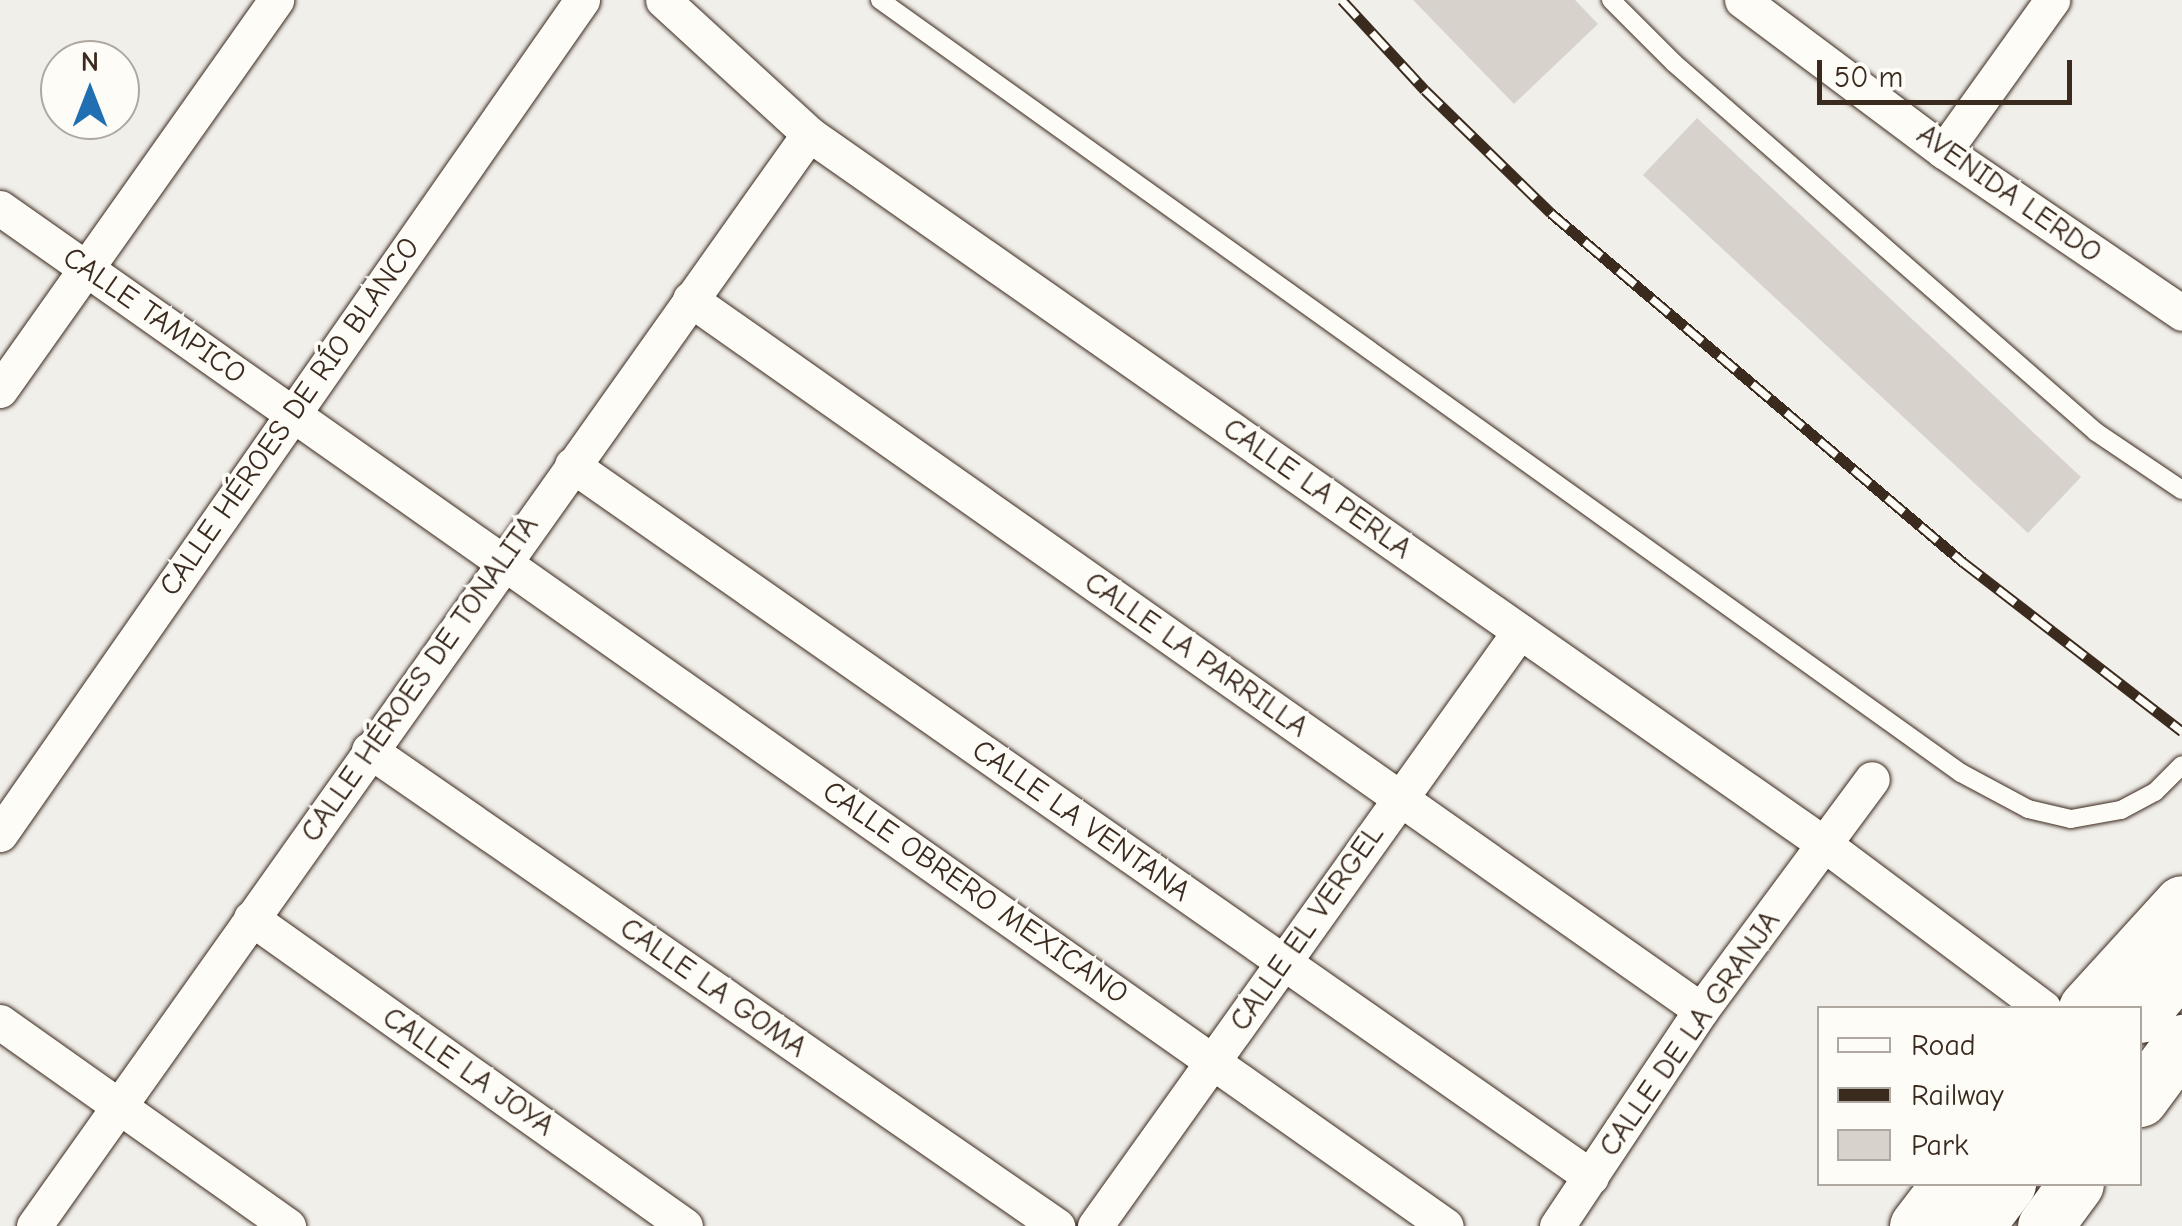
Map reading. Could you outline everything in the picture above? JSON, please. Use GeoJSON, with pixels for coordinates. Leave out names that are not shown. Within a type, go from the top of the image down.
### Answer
{"type":"FeatureCollection","features":[{"type":"Feature","properties":{"kind":"main road"},"geometry":{"type":"LineString","coordinates":[[2088,1006],[2182,903]]}},
{"type":"Feature","properties":{"kind":"main road"},"geometry":{"type":"LineString","coordinates":[[2142,1013],[2181,965]]}},
{"type":"Feature","properties":{"kind":"main road"},"geometry":{"type":"LineString","coordinates":[[2142,1096],[2182,1042]]}},
{"type":"Feature","properties":{"kind":"main road"},"geometry":{"type":"LineString","coordinates":[[1918,1226],[1948,1186]]}},
{"type":"Feature","properties":{"kind":"main road"},"geometry":{"type":"LineString","coordinates":[[1976,1226],[2006,1186]]}},
{"type":"Feature","properties":{"kind":"main road"},"geometry":{"type":"LineString","coordinates":[[2044,1226],[2074,1186]]}},
{"type":"Feature","properties":{"kind":"street"},"geometry":{"type":"LineString","coordinates":[[0,390],[276,0]]}},
{"type":"Feature","properties":{"kind":"street","name":"CALLE HÉROES DE RÍO BLANCO"},"geometry":{"type":"LineString","coordinates":[[0,834],[582,0]]}},
{"type":"Feature","properties":{"kind":"street","name":"CALLE LA PERLA"},"geometry":{"type":"LineString","coordinates":[[663,0],[809,134],[1824,844],[2040,1006]]}},
{"type":"Feature","properties":{"kind":"street"},"geometry":{"type":"LineString","coordinates":[[1944,151],[2052,0]]}},
{"type":"Feature","properties":{"kind":"street","name":"AVENIDA LERDO"},"geometry":{"type":"LineString","coordinates":[[1745,1],[1944,151],[2178,303]]}},
{"type":"Feature","properties":{"kind":"street","name":"CALLE HÉROES DE TONALITA"},"geometry":{"type":"LineString","coordinates":[[34,1226],[809,134]]}},
{"type":"Feature","properties":{"kind":"street","name":"CALLE TAMPICO"},"geometry":{"type":"LineString","coordinates":[[0,208],[504,561]]}},
{"type":"Feature","properties":{"kind":"street","name":"CALLE LA PARRILLA"},"geometry":{"type":"LineString","coordinates":[[690,299],[1701,1010]]}},
{"type":"Feature","properties":{"kind":"street","name":"CALLE LA VENTANA"},"geometry":{"type":"LineString","coordinates":[[572,465],[1591,1178]]}},
{"type":"Feature","properties":{"kind":"street","name":"CALLE OBRERO MEXICANO"},"geometry":{"type":"LineString","coordinates":[[504,561],[1446,1226]]}},
{"type":"Feature","properties":{"kind":"street","name":"CALLE EL VERGEL"},"geometry":{"type":"LineString","coordinates":[[1095,1226],[1520,632]]}},
{"type":"Feature","properties":{"kind":"street","name":"CALLE LA GOMA"},"geometry":{"type":"LineString","coordinates":[[369,750],[1057,1226]]}},
{"type":"Feature","properties":{"kind":"street","name":"CALLE DE LA GRANJA"},"geometry":{"type":"LineString","coordinates":[[1557,1226],[1701,1010],[1872,779]]}},
{"type":"Feature","properties":{"kind":"street","name":"CALLE LA JOYA"},"geometry":{"type":"LineString","coordinates":[[251,918],[685,1226]]}},
{"type":"Feature","properties":{"kind":"street"},"geometry":{"type":"LineString","coordinates":[[0,1022],[288,1226]]}},
{"type":"Feature","properties":{"kind":"lane"},"geometry":{"type":"LineString","coordinates":[[880,0],[1962,773],[2028,809],[2071,819],[2121,810],[2155,792],[2182,765]]}},
{"type":"Feature","properties":{"kind":"lane"},"geometry":{"type":"LineString","coordinates":[[1610,0],[1674,63],[2096,432],[2182,490]]}},
{"type":"Feature","properties":{"kind":"green space"},"geometry":{"type":"Polygon","coordinates":[[[1413,0],[1575,0],[1598,24],[1514,104],[1413,0]]]}},
{"type":"Feature","properties":{"kind":"green space"},"geometry":{"type":"Polygon","coordinates":[[[1697,118],[2081,477],[2028,533],[1643,175],[1697,118]]]}},
{"type":"Feature","properties":{"kind":"railway"},"geometry":{"type":"LineString","coordinates":[[1342,0],[1425,90],[1551,213],[1963,562],[2182,731]]}}]}
